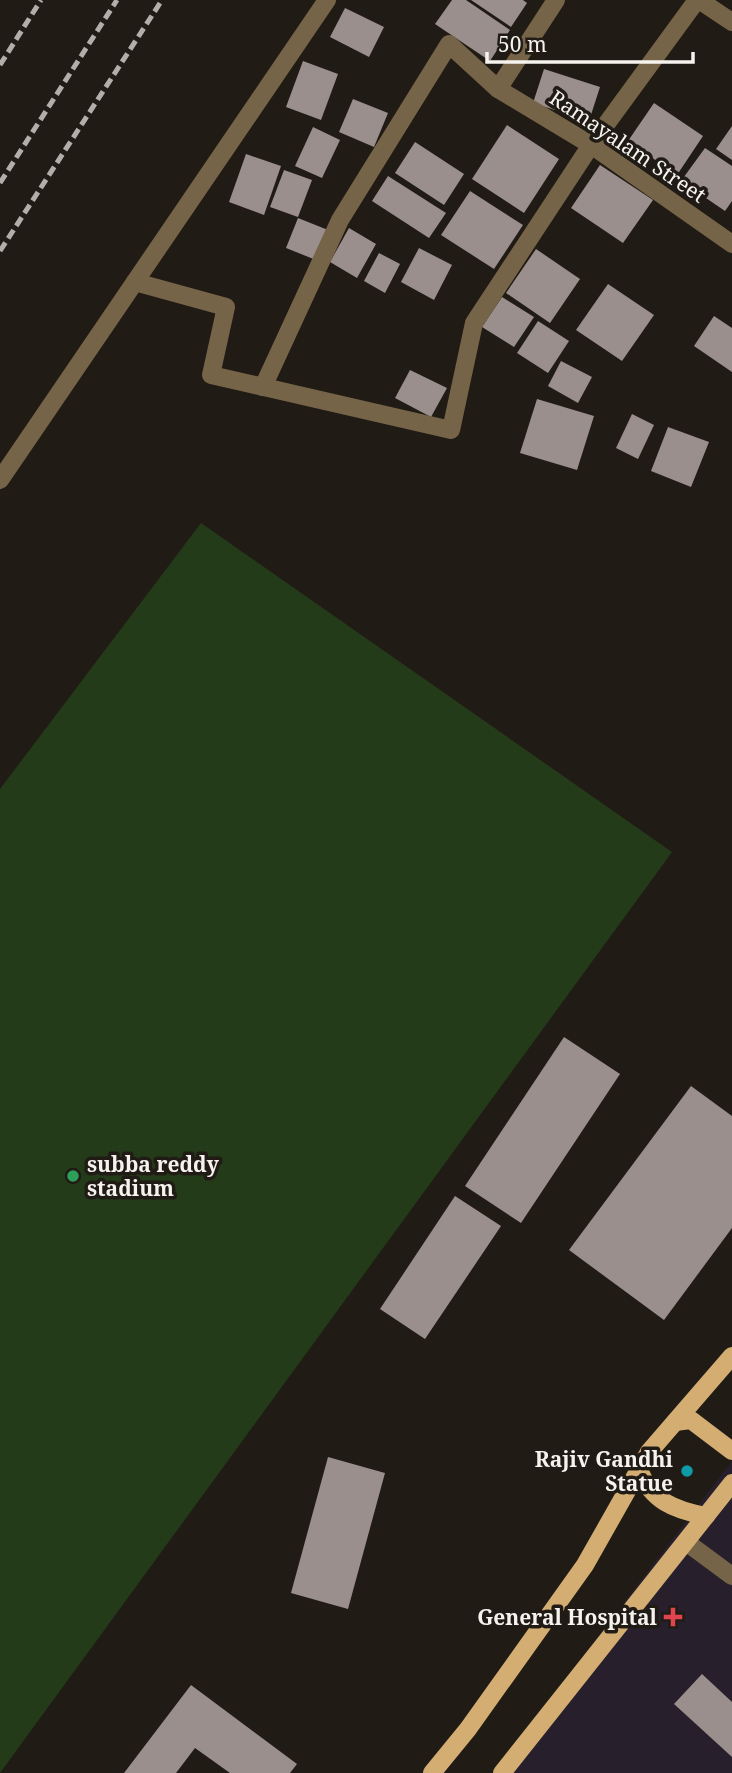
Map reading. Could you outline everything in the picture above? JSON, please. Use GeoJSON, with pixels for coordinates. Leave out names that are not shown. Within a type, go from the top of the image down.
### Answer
{"type":"FeatureCollection","features":[{"type":"Feature","properties":{"kind":"main road"},"geometry":{"type":"LineString","coordinates":[[432,1773],[468,1729],[585,1565],[649,1452],[732,1356]]}},
{"type":"Feature","properties":{"kind":"main road"},"geometry":{"type":"LineString","coordinates":[[675,1422],[691,1420],[732,1451]]}},
{"type":"Feature","properties":{"kind":"main road"},"geometry":{"type":"LineString","coordinates":[[639,1470],[647,1489],[680,1511],[706,1516]]}},
{"type":"Feature","properties":{"kind":"main road"},"geometry":{"type":"LineString","coordinates":[[502,1773],[706,1516],[729,1495]]}},
{"type":"Feature","properties":{"kind":"street"},"geometry":{"type":"LineString","coordinates":[[0,480],[327,0]]}},
{"type":"Feature","properties":{"kind":"street"},"geometry":{"type":"LineString","coordinates":[[498,89],[555,0]]}},
{"type":"Feature","properties":{"kind":"street"},"geometry":{"type":"LineString","coordinates":[[135,282],[226,307],[211,375],[450,430],[474,323],[591,145],[698,0],[732,22]]}},
{"type":"Feature","properties":{"kind":"street","name":"Ramayalam Street"},"geometry":{"type":"LineString","coordinates":[[263,387],[340,219],[449,44],[498,89],[591,145],[732,243]]}},
{"type":"Feature","properties":{"kind":"street"},"geometry":{"type":"LineString","coordinates":[[686,1542],[732,1576]]}},
{"type":"Feature","properties":{"kind":"shaded area","name":"General Hospital"},"geometry":{"type":"Polygon","coordinates":[[[732,1461],[732,1773],[494,1773],[732,1461]]]}},
{"type":"Feature","properties":{"kind":"green space"},"geometry":{"type":"Polygon","coordinates":[[[201,523],[672,852],[0,1773],[0,789],[201,523]]]}},
{"type":"Feature","properties":{"kind":"building"},"geometry":{"type":"Polygon","coordinates":[[[452,0],[466,0],[510,30],[490,61],[435,24],[452,0]]]}},
{"type":"Feature","properties":{"kind":"building"},"geometry":{"type":"Polygon","coordinates":[[[471,0],[523,0],[527,3],[511,27],[471,0]]]}},
{"type":"Feature","properties":{"kind":"building"},"geometry":{"type":"Polygon","coordinates":[[[345,8],[384,27],[369,57],[330,37],[345,8]]]}},
{"type":"Feature","properties":{"kind":"building"},"geometry":{"type":"Polygon","coordinates":[[[303,61],[338,74],[321,120],[286,107],[303,61]]]}},
{"type":"Feature","properties":{"kind":"building"},"geometry":{"type":"Polygon","coordinates":[[[544,69],[600,87],[589,121],[533,103],[544,69]]]}},
{"type":"Feature","properties":{"kind":"building"},"geometry":{"type":"Polygon","coordinates":[[[353,99],[388,113],[374,147],[339,132],[353,99]]]}},
{"type":"Feature","properties":{"kind":"building"},"geometry":{"type":"Polygon","coordinates":[[[654,103],[703,136],[677,175],[628,141],[654,103]]]}},
{"type":"Feature","properties":{"kind":"building"},"geometry":{"type":"Polygon","coordinates":[[[507,125],[559,159],[524,213],[472,179],[507,125]]]}},
{"type":"Feature","properties":{"kind":"building"},"geometry":{"type":"Polygon","coordinates":[[[732,126],[732,160],[716,149],[732,126]]]}},
{"type":"Feature","properties":{"kind":"building"},"geometry":{"type":"Polygon","coordinates":[[[313,127],[340,140],[322,178],[295,166],[313,127]]]}},
{"type":"Feature","properties":{"kind":"building"},"geometry":{"type":"Polygon","coordinates":[[[415,142],[464,174],[444,205],[395,173],[415,142]]]}},
{"type":"Feature","properties":{"kind":"building"},"geometry":{"type":"Polygon","coordinates":[[[705,148],[732,166],[732,201],[725,211],[681,181],[705,148]]]}},
{"type":"Feature","properties":{"kind":"building"},"geometry":{"type":"Polygon","coordinates":[[[246,154],[281,166],[264,215],[229,202],[246,154]]]}},
{"type":"Feature","properties":{"kind":"building"},"geometry":{"type":"Polygon","coordinates":[[[600,165],[653,200],[623,243],[571,208],[600,165]]]}},
{"type":"Feature","properties":{"kind":"building"},"geometry":{"type":"Polygon","coordinates":[[[284,170],[312,180],[298,217],[270,207],[284,170]]]}},
{"type":"Feature","properties":{"kind":"building"},"geometry":{"type":"Polygon","coordinates":[[[388,176],[446,213],[429,238],[372,201],[388,176]]]}},
{"type":"Feature","properties":{"kind":"building"},"geometry":{"type":"Polygon","coordinates":[[[470,191],[523,225],[494,269],[441,235],[470,191]]]}},
{"type":"Feature","properties":{"kind":"building"},"geometry":{"type":"Polygon","coordinates":[[[298,218],[328,230],[316,260],[286,248],[298,218]]]}},
{"type":"Feature","properties":{"kind":"building"},"geometry":{"type":"Polygon","coordinates":[[[349,228],[376,244],[357,278],[330,262],[349,228]]]}},
{"type":"Feature","properties":{"kind":"building"},"geometry":{"type":"Polygon","coordinates":[[[419,248],[452,265],[434,300],[401,282],[419,248]]]}},
{"type":"Feature","properties":{"kind":"building"},"geometry":{"type":"Polygon","coordinates":[[[536,249],[580,279],[550,323],[506,293],[536,249]]]}},
{"type":"Feature","properties":{"kind":"building"},"geometry":{"type":"Polygon","coordinates":[[[379,253],[400,264],[385,293],[364,281],[379,253]]]}},
{"type":"Feature","properties":{"kind":"building"},"geometry":{"type":"Polygon","coordinates":[[[608,284],[654,315],[622,361],[576,330],[608,284]]]}},
{"type":"Feature","properties":{"kind":"building"},"geometry":{"type":"Polygon","coordinates":[[[502,297],[534,317],[514,347],[482,327],[502,297]]]}},
{"type":"Feature","properties":{"kind":"building"},"geometry":{"type":"Polygon","coordinates":[[[714,316],[732,328],[732,372],[694,346],[714,316]]]}},
{"type":"Feature","properties":{"kind":"building"},"geometry":{"type":"Polygon","coordinates":[[[538,321],[569,341],[548,373],[517,353],[538,321]]]}},
{"type":"Feature","properties":{"kind":"building"},"geometry":{"type":"Polygon","coordinates":[[[561,361],[592,377],[578,403],[548,386],[561,361]]]}},
{"type":"Feature","properties":{"kind":"building"},"geometry":{"type":"Polygon","coordinates":[[[410,370],[447,388],[431,417],[395,398],[410,370]]]}},
{"type":"Feature","properties":{"kind":"building"},"geometry":{"type":"Polygon","coordinates":[[[537,399],[594,416],[577,470],[520,453],[537,399]]]}},
{"type":"Feature","properties":{"kind":"building"},"geometry":{"type":"Polygon","coordinates":[[[632,414],[654,425],[638,459],[616,448],[632,414]]]}},
{"type":"Feature","properties":{"kind":"building"},"geometry":{"type":"Polygon","coordinates":[[[668,427],[709,442],[691,487],[651,471],[668,427]]]}},
{"type":"Feature","properties":{"kind":"building"},"geometry":{"type":"Polygon","coordinates":[[[564,1037],[620,1074],[521,1223],[465,1186],[564,1037]]]}},
{"type":"Feature","properties":{"kind":"building"},"geometry":{"type":"Polygon","coordinates":[[[691,1086],[732,1116],[732,1228],[664,1320],[569,1250],[691,1086]]]}},
{"type":"Feature","properties":{"kind":"building"},"geometry":{"type":"Polygon","coordinates":[[[455,1196],[501,1226],[425,1339],[380,1309],[455,1196]]]}},
{"type":"Feature","properties":{"kind":"building"},"geometry":{"type":"Polygon","coordinates":[[[328,1457],[385,1473],[348,1609],[291,1593],[328,1457]]]}},
{"type":"Feature","properties":{"kind":"building"},"geometry":{"type":"Polygon","coordinates":[[[702,1674],[732,1702],[732,1757],[674,1704],[702,1674]]]}},
{"type":"Feature","properties":{"kind":"building"},"geometry":{"type":"Polygon","coordinates":[[[191,1685],[297,1764],[290,1773],[230,1773],[195,1748],[176,1773],[124,1773],[191,1685]]]}},
{"type":"Feature","properties":{"kind":"railway"},"geometry":{"type":"LineString","coordinates":[[0,65],[41,0]]}},
{"type":"Feature","properties":{"kind":"railway"},"geometry":{"type":"LineString","coordinates":[[0,183],[117,0]]}},
{"type":"Feature","properties":{"kind":"railway"},"geometry":{"type":"LineString","coordinates":[[0,251],[162,0]]}},
{"type":"Feature","properties":{"kind":"place","name":"subba reddy stadium"},"geometry":{"type":"Point","coordinates":[73,1176]}},
{"type":"Feature","properties":{"kind":"place","name":"Rajiv Gandhi Statue"},"geometry":{"type":"Point","coordinates":[687,1471]}},
{"type":"Feature","properties":{"kind":"place","name":"General Hospital"},"geometry":{"type":"Point","coordinates":[673,1617]}}]}
